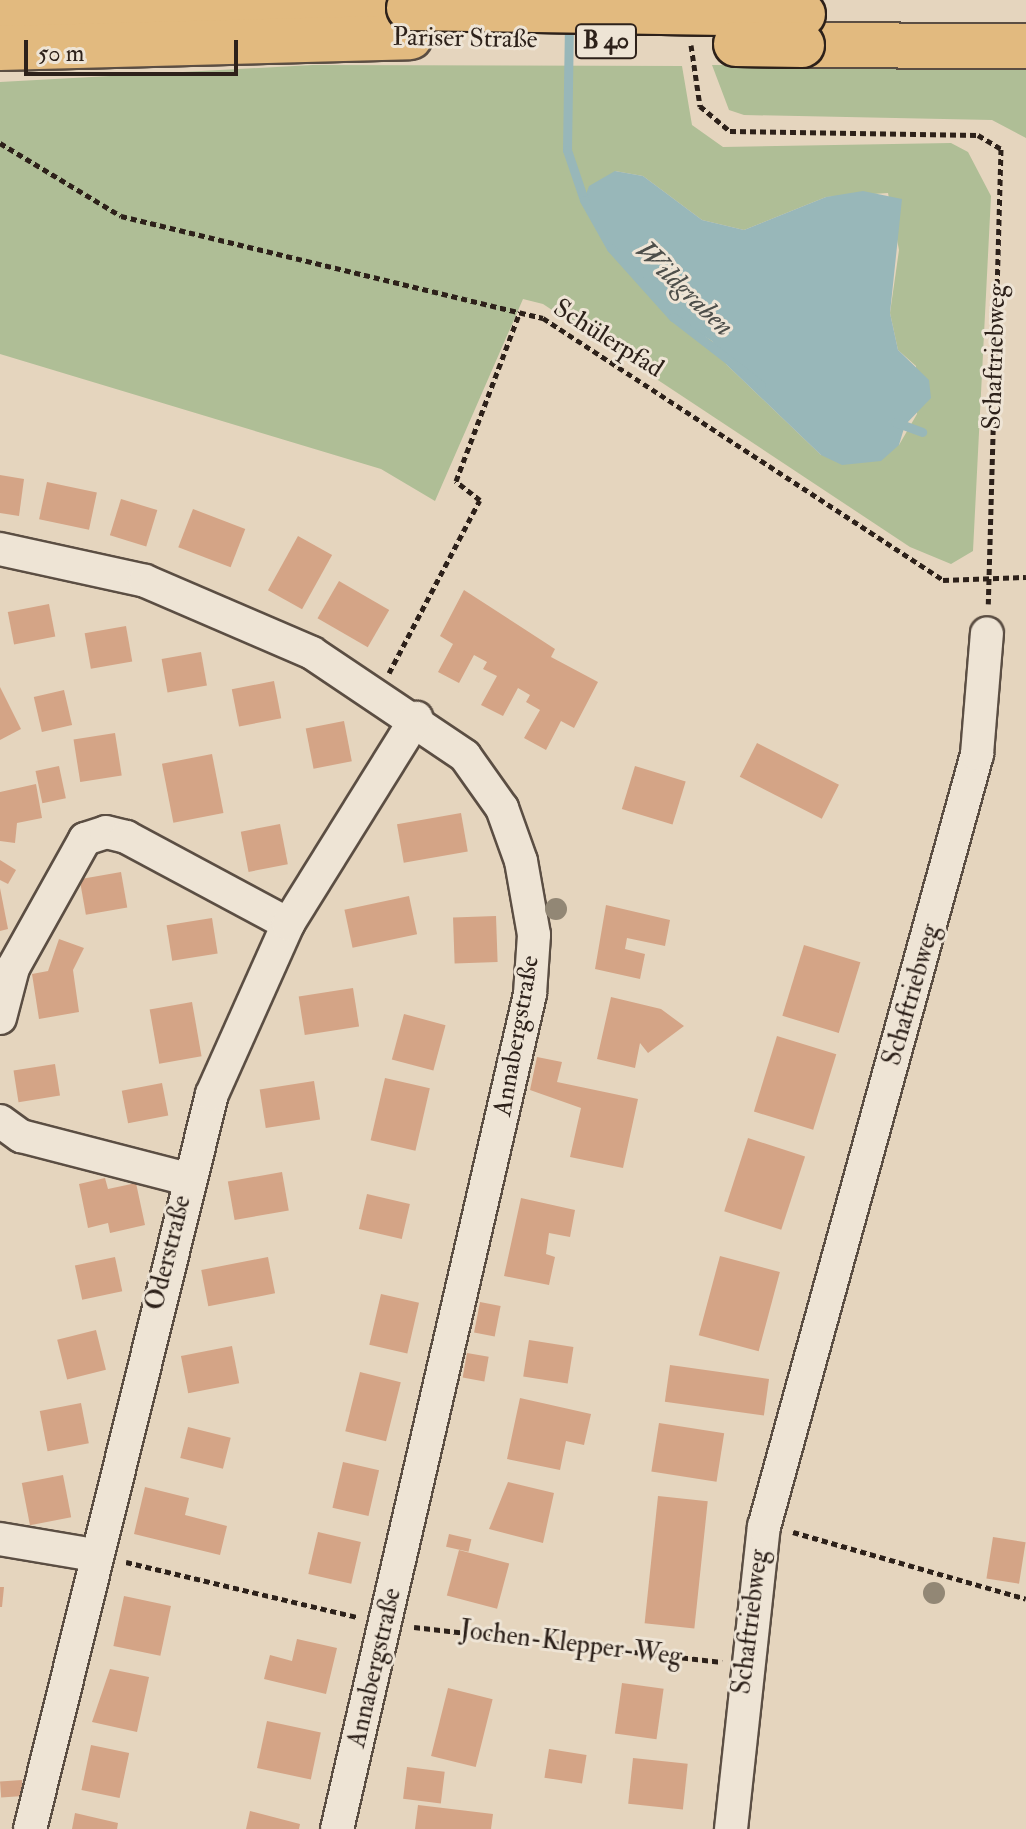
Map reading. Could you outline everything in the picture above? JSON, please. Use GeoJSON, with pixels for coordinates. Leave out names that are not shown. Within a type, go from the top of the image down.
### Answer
{"type":"FeatureCollection","features":[{"type":"Feature","properties":{"kind":"highway","name":"Pariser Straße"},"geometry":{"type":"LineString","coordinates":[[0,11],[409,23],[802,29],[1026,46]]}},
{"type":"Feature","properties":{"kind":"highway","name":"Pariser Straße"},"geometry":{"type":"LineString","coordinates":[[802,29],[1026,17]]}},
{"type":"Feature","properties":{"kind":"highway","name":"Pariser Straße"},"geometry":{"type":"LineString","coordinates":[[0,48],[409,23]]}},
{"type":"Feature","properties":{"kind":"street","name":"Annabergstraße"},"geometry":{"type":"LineString","coordinates":[[0,549],[145,581],[253,624],[379,693],[465,756],[502,808],[529,893],[533,949],[530,994],[337,1829]]}},
{"type":"Feature","properties":{"kind":"street","name":"Schaftriebweg"},"geometry":{"type":"LineString","coordinates":[[731,1829],[743,1664],[764,1527],[977,754],[987,633]]}},
{"type":"Feature","properties":{"kind":"street","name":"Oderstraße"},"geometry":{"type":"LineString","coordinates":[[30,1829],[106,1557],[187,1179],[212,1094],[288,924],[416,718]]}},
{"type":"Feature","properties":{"kind":"street"},"geometry":{"type":"LineString","coordinates":[[0,1018],[13,968],[85,839],[126,837],[288,924]]}},
{"type":"Feature","properties":{"kind":"street"},"geometry":{"type":"LineString","coordinates":[[0,1121],[21,1136],[187,1179]]}},
{"type":"Feature","properties":{"kind":"street"},"geometry":{"type":"LineString","coordinates":[[0,1539],[106,1557]]}},
{"type":"Feature","properties":{"kind":"path","name":"Schaftriebweg"},"geometry":{"type":"LineString","coordinates":[[692,30],[700,106],[730,131],[978,135],[1001,149],[987,633]]}},
{"type":"Feature","properties":{"kind":"path","name":"Schülerpfad"},"geometry":{"type":"LineString","coordinates":[[0,143],[121,216],[543,318],[943,580],[1026,577]]}},
{"type":"Feature","properties":{"kind":"path"},"geometry":{"type":"LineString","coordinates":[[379,693],[480,500],[456,481],[520,312]]}},
{"type":"Feature","properties":{"kind":"path"},"geometry":{"type":"LineString","coordinates":[[764,1527],[820,1534],[1026,1599]]}},
{"type":"Feature","properties":{"kind":"path"},"geometry":{"type":"LineString","coordinates":[[106,1557],[368,1619]]}},
{"type":"Feature","properties":{"kind":"path","name":"Jochen-Klepper-Weg"},"geometry":{"type":"LineString","coordinates":[[398,1625],[743,1664]]}},
{"type":"Feature","properties":{"kind":"green space"},"geometry":{"type":"Polygon","coordinates":[[[313,65],[682,66],[692,125],[723,147],[951,143],[968,152],[991,196],[973,551],[951,564],[910,547],[543,304],[523,299],[435,501],[381,469],[0,354],[0,82],[313,65]],[[615,171],[673,317],[712,341],[727,365],[821,455],[899,445],[917,414],[916,366],[898,350],[890,313],[899,250],[888,193],[826,197],[744,230],[702,220],[643,176],[615,171]]]}},
{"type":"Feature","properties":{"kind":"green space"},"geometry":{"type":"Polygon","coordinates":[[[712,65],[1026,67],[1026,138],[992,120],[744,115],[729,110],[712,65]]]}},
{"type":"Feature","properties":{"kind":"water"},"geometry":{"type":"Polygon","coordinates":[[[615,171],[643,176],[702,220],[744,230],[826,197],[863,191],[902,199],[890,313],[898,350],[929,380],[931,398],[905,425],[899,445],[881,461],[842,465],[821,455],[727,365],[712,341],[673,317],[611,248],[584,200],[589,186],[615,171]]]}},
{"type":"Feature","properties":{"kind":"building"},"geometry":{"type":"Polygon","coordinates":[[[0,475],[24,479],[19,516],[0,513],[0,475]]]}},
{"type":"Feature","properties":{"kind":"building"},"geometry":{"type":"Polygon","coordinates":[[[47,482],[97,493],[89,530],[39,519],[47,482]]]}},
{"type":"Feature","properties":{"kind":"building"},"geometry":{"type":"Polygon","coordinates":[[[121,499],[157,510],[146,546],[110,535],[121,499]]]}},
{"type":"Feature","properties":{"kind":"building"},"geometry":{"type":"Polygon","coordinates":[[[193,509],[245,529],[231,567],[178,547],[193,509]]]}},
{"type":"Feature","properties":{"kind":"building"},"geometry":{"type":"Polygon","coordinates":[[[298,536],[332,555],[302,609],[268,590],[298,536]]]}},
{"type":"Feature","properties":{"kind":"building"},"geometry":{"type":"Polygon","coordinates":[[[339,581],[389,610],[368,647],[318,618],[339,581]]]}},
{"type":"Feature","properties":{"kind":"building"},"geometry":{"type":"Polygon","coordinates":[[[464,590],[555,649],[551,657],[598,682],[574,728],[561,721],[546,750],[524,738],[540,710],[526,702],[530,695],[518,688],[503,716],[481,705],[497,676],[483,669],[487,662],[474,655],[459,683],[438,672],[453,644],[440,636],[464,590]]]}},
{"type":"Feature","properties":{"kind":"building"},"geometry":{"type":"Polygon","coordinates":[[[49,604],[55,636],[14,644],[8,612],[49,604]]]}},
{"type":"Feature","properties":{"kind":"building"},"geometry":{"type":"Polygon","coordinates":[[[126,626],[132,661],[91,669],[85,633],[126,626]]]}},
{"type":"Feature","properties":{"kind":"building"},"geometry":{"type":"Polygon","coordinates":[[[201,652],[207,685],[168,692],[162,659],[201,652]]]}},
{"type":"Feature","properties":{"kind":"building"},"geometry":{"type":"Polygon","coordinates":[[[274,681],[281,718],[239,727],[232,689],[274,681]]]}},
{"type":"Feature","properties":{"kind":"building"},"geometry":{"type":"Polygon","coordinates":[[[0,687],[21,729],[0,740],[0,687]]]}},
{"type":"Feature","properties":{"kind":"building"},"geometry":{"type":"Polygon","coordinates":[[[64,690],[72,725],[42,732],[34,697],[64,690]]]}},
{"type":"Feature","properties":{"kind":"building"},"geometry":{"type":"Polygon","coordinates":[[[344,721],[352,761],[314,769],[306,728],[344,721]]]}},
{"type":"Feature","properties":{"kind":"building"},"geometry":{"type":"Polygon","coordinates":[[[115,733],[122,775],[80,782],[74,740],[115,733]]]}},
{"type":"Feature","properties":{"kind":"building"},"geometry":{"type":"Polygon","coordinates":[[[757,743],[839,785],[822,819],[740,777],[757,743]]]}},
{"type":"Feature","properties":{"kind":"building"},"geometry":{"type":"Polygon","coordinates":[[[212,754],[223,813],[173,823],[162,764],[212,754]]]}},
{"type":"Feature","properties":{"kind":"building"},"geometry":{"type":"Polygon","coordinates":[[[59,766],[66,798],[42,803],[36,771],[59,766]]]}},
{"type":"Feature","properties":{"kind":"building"},"geometry":{"type":"Polygon","coordinates":[[[635,766],[686,781],[673,825],[622,809],[635,766]]]}},
{"type":"Feature","properties":{"kind":"building"},"geometry":{"type":"Polygon","coordinates":[[[36,784],[42,818],[17,823],[15,843],[0,841],[0,792],[36,784]]]}},
{"type":"Feature","properties":{"kind":"building"},"geometry":{"type":"Polygon","coordinates":[[[461,813],[468,851],[404,863],[397,824],[461,813]]]}},
{"type":"Feature","properties":{"kind":"building"},"geometry":{"type":"Polygon","coordinates":[[[280,824],[288,864],[249,872],[241,832],[280,824]]]}},
{"type":"Feature","properties":{"kind":"building"},"geometry":{"type":"Polygon","coordinates":[[[0,860],[16,870],[8,884],[0,880],[0,860]]]}},
{"type":"Feature","properties":{"kind":"building"},"geometry":{"type":"Polygon","coordinates":[[[121,872],[127,907],[86,915],[80,879],[121,872]]]}},
{"type":"Feature","properties":{"kind":"building"},"geometry":{"type":"Polygon","coordinates":[[[0,888],[8,929],[0,931],[0,888]]]}},
{"type":"Feature","properties":{"kind":"building"},"geometry":{"type":"Polygon","coordinates":[[[409,896],[417,934],[353,948],[344,910],[409,896]]]}},
{"type":"Feature","properties":{"kind":"building"},"geometry":{"type":"Polygon","coordinates":[[[606,905],[670,920],[665,946],[627,938],[625,949],[645,954],[640,979],[595,969],[606,905]]]}},
{"type":"Feature","properties":{"kind":"building"},"geometry":{"type":"Polygon","coordinates":[[[496,916],[498,962],[455,963],[453,918],[496,916]]]}},
{"type":"Feature","properties":{"kind":"building"},"geometry":{"type":"Polygon","coordinates":[[[212,918],[218,954],[172,961],[167,925],[212,918]]]}},
{"type":"Feature","properties":{"kind":"building"},"geometry":{"type":"Polygon","coordinates":[[[59,939],[84,948],[73,970],[79,1012],[39,1019],[32,974],[48,971],[59,939]]]}},
{"type":"Feature","properties":{"kind":"building"},"geometry":{"type":"Polygon","coordinates":[[[804,945],[860,962],[839,1033],[782,1016],[804,945]]]}},
{"type":"Feature","properties":{"kind":"building"},"geometry":{"type":"Polygon","coordinates":[[[353,988],[359,1027],[305,1035],[299,997],[353,988]]]}},
{"type":"Feature","properties":{"kind":"building"},"geometry":{"type":"Polygon","coordinates":[[[611,997],[661,1009],[684,1026],[648,1053],[640,1043],[635,1068],[597,1059],[611,997]]]}},
{"type":"Feature","properties":{"kind":"building"},"geometry":{"type":"Polygon","coordinates":[[[192,1002],[202,1056],[159,1064],[150,1009],[192,1002]]]}},
{"type":"Feature","properties":{"kind":"building"},"geometry":{"type":"Polygon","coordinates":[[[404,1014],[446,1025],[433,1071],[392,1059],[404,1014]]]}},
{"type":"Feature","properties":{"kind":"building"},"geometry":{"type":"Polygon","coordinates":[[[777,1036],[836,1054],[813,1130],[754,1112],[777,1036]]]}},
{"type":"Feature","properties":{"kind":"building"},"geometry":{"type":"Polygon","coordinates":[[[537,1057],[562,1062],[557,1082],[638,1099],[623,1168],[570,1157],[581,1108],[530,1090],[537,1057]]]}},
{"type":"Feature","properties":{"kind":"building"},"geometry":{"type":"Polygon","coordinates":[[[55,1064],[60,1096],[19,1102],[14,1071],[55,1064]]]}},
{"type":"Feature","properties":{"kind":"building"},"geometry":{"type":"Polygon","coordinates":[[[385,1078],[430,1088],[415,1151],[371,1140],[385,1078]]]}},
{"type":"Feature","properties":{"kind":"building"},"geometry":{"type":"Polygon","coordinates":[[[314,1081],[320,1120],[266,1128],[260,1090],[314,1081]]]}},
{"type":"Feature","properties":{"kind":"building"},"geometry":{"type":"Polygon","coordinates":[[[162,1083],[168,1115],[128,1123],[122,1091],[162,1083]]]}},
{"type":"Feature","properties":{"kind":"building"},"geometry":{"type":"Polygon","coordinates":[[[748,1138],[805,1157],[781,1230],[724,1211],[748,1138]]]}},
{"type":"Feature","properties":{"kind":"building"},"geometry":{"type":"Polygon","coordinates":[[[282,1172],[289,1210],[235,1220],[228,1182],[282,1172]]]}},
{"type":"Feature","properties":{"kind":"building"},"geometry":{"type":"Polygon","coordinates":[[[105,1178],[108,1189],[136,1183],[145,1225],[110,1233],[108,1223],[88,1228],[79,1184],[105,1178]]]}},
{"type":"Feature","properties":{"kind":"building"},"geometry":{"type":"Polygon","coordinates":[[[367,1194],[410,1204],[402,1239],[359,1229],[367,1194]]]}},
{"type":"Feature","properties":{"kind":"building"},"geometry":{"type":"Polygon","coordinates":[[[521,1198],[575,1210],[570,1237],[549,1233],[546,1254],[555,1257],[549,1285],[504,1276],[521,1198]]]}},
{"type":"Feature","properties":{"kind":"building"},"geometry":{"type":"Polygon","coordinates":[[[720,1256],[780,1272],[759,1351],[699,1335],[720,1256]]]}},
{"type":"Feature","properties":{"kind":"building"},"geometry":{"type":"Polygon","coordinates":[[[115,1257],[122,1291],[82,1300],[75,1266],[115,1257]]]}},
{"type":"Feature","properties":{"kind":"building"},"geometry":{"type":"Polygon","coordinates":[[[268,1257],[275,1293],[208,1306],[201,1270],[268,1257]]]}},
{"type":"Feature","properties":{"kind":"building"},"geometry":{"type":"Polygon","coordinates":[[[381,1294],[419,1303],[407,1353],[369,1345],[381,1294]]]}},
{"type":"Feature","properties":{"kind":"building"},"geometry":{"type":"Polygon","coordinates":[[[480,1302],[501,1306],[495,1336],[474,1332],[480,1302]]]}},
{"type":"Feature","properties":{"kind":"building"},"geometry":{"type":"Polygon","coordinates":[[[96,1330],[106,1370],[67,1379],[57,1340],[96,1330]]]}},
{"type":"Feature","properties":{"kind":"building"},"geometry":{"type":"Polygon","coordinates":[[[529,1340],[573,1347],[568,1384],[523,1377],[529,1340]]]}},
{"type":"Feature","properties":{"kind":"building"},"geometry":{"type":"Polygon","coordinates":[[[232,1346],[239,1383],[188,1393],[181,1356],[232,1346]]]}},
{"type":"Feature","properties":{"kind":"building"},"geometry":{"type":"Polygon","coordinates":[[[467,1353],[489,1357],[484,1381],[463,1378],[467,1353]]]}},
{"type":"Feature","properties":{"kind":"building"},"geometry":{"type":"Polygon","coordinates":[[[670,1365],[769,1379],[764,1416],[665,1402],[670,1365]]]}},
{"type":"Feature","properties":{"kind":"building"},"geometry":{"type":"Polygon","coordinates":[[[360,1372],[401,1382],[386,1441],[345,1431],[360,1372]]]}},
{"type":"Feature","properties":{"kind":"building"},"geometry":{"type":"Polygon","coordinates":[[[520,1398],[591,1414],[584,1445],[566,1441],[560,1470],[507,1459],[520,1398]]]}},
{"type":"Feature","properties":{"kind":"building"},"geometry":{"type":"Polygon","coordinates":[[[81,1403],[89,1443],[48,1451],[40,1411],[81,1403]]]}},
{"type":"Feature","properties":{"kind":"building"},"geometry":{"type":"Polygon","coordinates":[[[659,1423],[724,1433],[717,1482],[651,1471],[659,1423]]]}},
{"type":"Feature","properties":{"kind":"building"},"geometry":{"type":"Polygon","coordinates":[[[188,1427],[231,1438],[223,1469],[180,1458],[188,1427]]]}},
{"type":"Feature","properties":{"kind":"building"},"geometry":{"type":"Polygon","coordinates":[[[343,1462],[379,1470],[368,1516],[332,1508],[343,1462]]]}},
{"type":"Feature","properties":{"kind":"building"},"geometry":{"type":"Polygon","coordinates":[[[63,1475],[71,1517],[30,1525],[22,1483],[63,1475]]]}},
{"type":"Feature","properties":{"kind":"building"},"geometry":{"type":"Polygon","coordinates":[[[508,1482],[554,1493],[543,1543],[489,1529],[508,1482]]]}},
{"type":"Feature","properties":{"kind":"building"},"geometry":{"type":"Polygon","coordinates":[[[145,1487],[189,1498],[185,1515],[227,1526],[220,1555],[134,1534],[145,1487]]]}},
{"type":"Feature","properties":{"kind":"building"},"geometry":{"type":"Polygon","coordinates":[[[658,1496],[708,1501],[694,1629],[645,1623],[658,1496]]]}},
{"type":"Feature","properties":{"kind":"building"},"geometry":{"type":"Polygon","coordinates":[[[318,1532],[361,1542],[351,1584],[308,1574],[318,1532]]]}},
{"type":"Feature","properties":{"kind":"building"},"geometry":{"type":"Polygon","coordinates":[[[449,1534],[471,1539],[468,1552],[446,1547],[449,1534]]]}},
{"type":"Feature","properties":{"kind":"building"},"geometry":{"type":"Polygon","coordinates":[[[993,1537],[1026,1542],[1019,1584],[986,1578],[993,1537]]]}},
{"type":"Feature","properties":{"kind":"building"},"geometry":{"type":"Polygon","coordinates":[[[459,1550],[509,1563],[497,1609],[447,1595],[459,1550]]]}},
{"type":"Feature","properties":{"kind":"building"},"geometry":{"type":"Polygon","coordinates":[[[0,1587],[4,1587],[2,1607],[0,1607],[0,1587]]]}},
{"type":"Feature","properties":{"kind":"building"},"geometry":{"type":"Polygon","coordinates":[[[124,1596],[171,1606],[160,1656],[113,1646],[124,1596]]]}},
{"type":"Feature","properties":{"kind":"building"},"geometry":{"type":"Polygon","coordinates":[[[297,1639],[337,1648],[326,1694],[264,1679],[270,1655],[292,1661],[297,1639]]]}},
{"type":"Feature","properties":{"kind":"building"},"geometry":{"type":"Polygon","coordinates":[[[110,1669],[149,1677],[137,1732],[92,1722],[110,1669]]]}},
{"type":"Feature","properties":{"kind":"building"},"geometry":{"type":"Polygon","coordinates":[[[622,1683],[664,1689],[656,1739],[615,1734],[622,1683]]]}},
{"type":"Feature","properties":{"kind":"building"},"geometry":{"type":"Polygon","coordinates":[[[448,1688],[493,1699],[476,1767],[431,1756],[448,1688]]]}},
{"type":"Feature","properties":{"kind":"building"},"geometry":{"type":"Polygon","coordinates":[[[267,1721],[321,1732],[311,1779],[257,1768],[267,1721]]]}},
{"type":"Feature","properties":{"kind":"building"},"geometry":{"type":"Polygon","coordinates":[[[91,1745],[129,1753],[120,1798],[81,1790],[91,1745]]]}},
{"type":"Feature","properties":{"kind":"building"},"geometry":{"type":"Polygon","coordinates":[[[549,1749],[587,1755],[582,1784],[544,1778],[549,1749]]]}},
{"type":"Feature","properties":{"kind":"building"},"geometry":{"type":"Polygon","coordinates":[[[633,1758],[688,1764],[683,1809],[628,1804],[633,1758]]]}},
{"type":"Feature","properties":{"kind":"building"},"geometry":{"type":"Polygon","coordinates":[[[407,1767],[445,1772],[441,1803],[403,1799],[407,1767]]]}},
{"type":"Feature","properties":{"kind":"building"},"geometry":{"type":"Polygon","coordinates":[[[22,1780],[23,1796],[1,1797],[0,1782],[22,1780]]]}},
{"type":"Feature","properties":{"kind":"building"},"geometry":{"type":"Polygon","coordinates":[[[418,1805],[493,1814],[491,1829],[415,1829],[418,1805]]]}},
{"type":"Feature","properties":{"kind":"building"},"geometry":{"type":"Polygon","coordinates":[[[250,1811],[300,1824],[299,1829],[246,1829],[250,1811]]]}},
{"type":"Feature","properties":{"kind":"building"},"geometry":{"type":"Polygon","coordinates":[[[75,1813],[118,1823],[117,1829],[72,1829],[75,1813]]]}},
{"type":"Feature","properties":{"kind":"waterway","name":"Wildgraben"},"geometry":{"type":"LineString","coordinates":[[569,23],[567,150],[584,200],[611,248],[673,317],[761,385]]}},
{"type":"Feature","properties":{"kind":"waterway","name":"Wildgraben"},"geometry":{"type":"LineString","coordinates":[[895,422],[922,432]]}}]}
